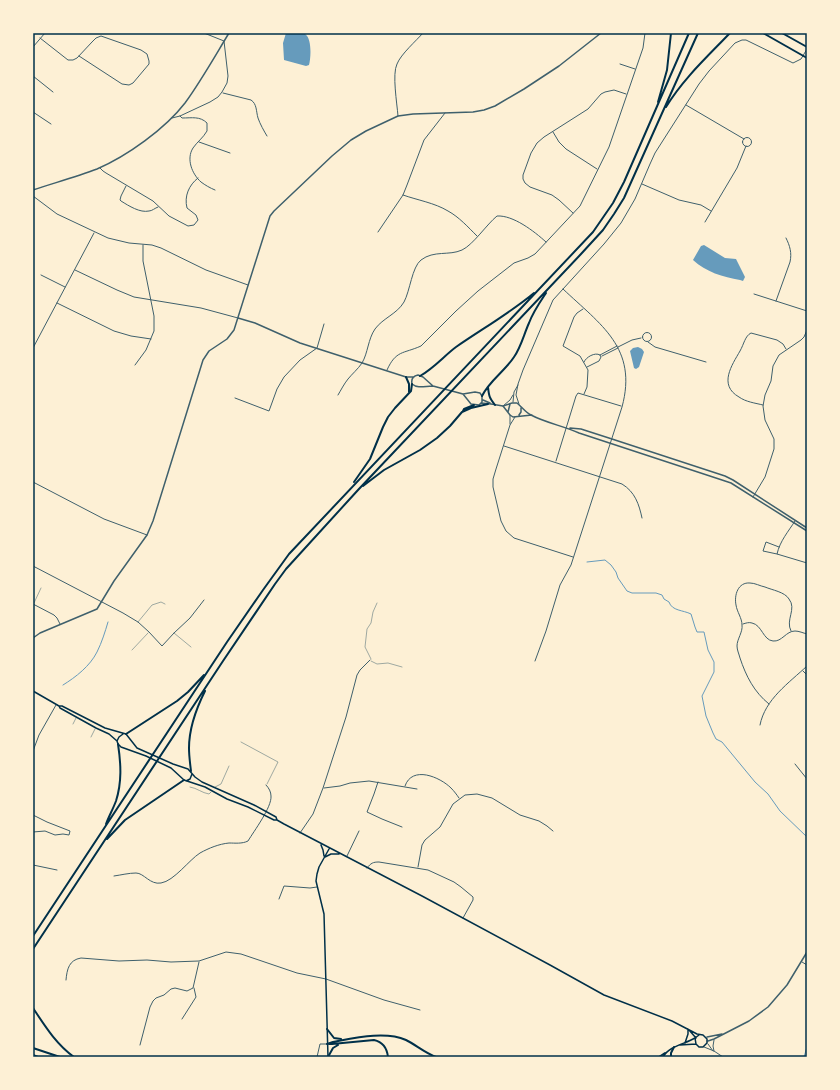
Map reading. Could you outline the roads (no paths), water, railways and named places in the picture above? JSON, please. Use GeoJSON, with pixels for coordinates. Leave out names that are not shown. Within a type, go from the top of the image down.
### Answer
{"type":"FeatureCollection","features":[{"type":"Feature","properties":{"kind":"main road"},"geometry":{"type":"LineString","coordinates":[[654,115],[667,70],[671,33]]}},
{"type":"Feature","properties":{"kind":"main road"},"geometry":{"type":"LineString","coordinates":[[33,936],[209,670],[289,554],[452,380],[542,287],[593,232],[607,213],[624,182],[689,33]]}},
{"type":"Feature","properties":{"kind":"main road"},"geometry":{"type":"LineString","coordinates":[[33,949],[274,584],[304,548],[592,242],[614,214],[624,198],[698,33]]}},
{"type":"Feature","properties":{"kind":"main road"},"geometry":{"type":"LineString","coordinates":[[661,115],[672,97],[690,74],[729,33]]}},
{"type":"Feature","properties":{"kind":"main road"},"geometry":{"type":"LineString","coordinates":[[763,33],[807,58]]}},
{"type":"Feature","properties":{"kind":"main road"},"geometry":{"type":"LineString","coordinates":[[782,33],[807,48]]}},
{"type":"Feature","properties":{"kind":"main road"},"geometry":{"type":"LineString","coordinates":[[482,396],[519,350],[529,321],[551,286]]}},
{"type":"Feature","properties":{"kind":"main road"},"geometry":{"type":"LineString","coordinates":[[420,376],[430,370],[454,349],[542,287]]}},
{"type":"Feature","properties":{"kind":"main road"},"geometry":{"type":"LineString","coordinates":[[406,376],[410,384],[408,394]]}},
{"type":"Feature","properties":{"kind":"main road"},"geometry":{"type":"LineString","coordinates":[[350,488],[370,459],[388,417],[394,408],[411,391],[412,383]]}},
{"type":"Feature","properties":{"kind":"main road"},"geometry":{"type":"LineString","coordinates":[[488,387],[488,394],[495,405]]}},
{"type":"Feature","properties":{"kind":"main road"},"geometry":{"type":"LineString","coordinates":[[462,412],[471,408],[490,404]]}},
{"type":"Feature","properties":{"kind":"main road"},"geometry":{"type":"LineString","coordinates":[[358,490],[384,470],[420,450],[437,438],[450,426],[464,409],[474,405]]}},
{"type":"Feature","properties":{"kind":"main road"},"geometry":{"type":"LineString","coordinates":[[117,741],[121,734],[126,734],[176,702],[209,670]]}},
{"type":"Feature","properties":{"kind":"main road"},"geometry":{"type":"LineString","coordinates":[[209,683],[194,714],[189,748],[191,771],[198,780],[276,817],[278,820],[300,833],[556,968],[604,995],[666,1018],[706,1037],[707,1042],[703,1047],[699,1047],[696,1044],[680,1045]]}},
{"type":"Feature","properties":{"kind":"main road"},"geometry":{"type":"LineString","coordinates":[[33,691],[105,728],[126,734],[137,748],[191,771]]}},
{"type":"Feature","properties":{"kind":"main road"},"geometry":{"type":"LineString","coordinates":[[58,705],[60,708],[76,718],[109,734],[117,741],[121,768],[120,786],[104,829]]}},
{"type":"Feature","properties":{"kind":"main road"},"geometry":{"type":"LineString","coordinates":[[118,744],[171,768],[185,780],[274,820],[278,820]]}},
{"type":"Feature","properties":{"kind":"main road"},"geometry":{"type":"LineString","coordinates":[[100,847],[125,820],[185,780],[190,779],[192,774]]}},
{"type":"Feature","properties":{"kind":"main road"},"geometry":{"type":"LineString","coordinates":[[319,843],[324,850],[324,858]]}},
{"type":"Feature","properties":{"kind":"main road"},"geometry":{"type":"LineString","coordinates":[[328,1057],[324,914],[317,887],[317,874],[329,848]]}},
{"type":"Feature","properties":{"kind":"main road"},"geometry":{"type":"LineString","coordinates":[[324,858],[331,854],[340,854]]}},
{"type":"Feature","properties":{"kind":"main road"},"geometry":{"type":"LineString","coordinates":[[33,1008],[54,1039],[61,1047],[74,1057]]}},
{"type":"Feature","properties":{"kind":"main road"},"geometry":{"type":"LineString","coordinates":[[327,1029],[334,1038],[346,1040]]}},
{"type":"Feature","properties":{"kind":"main road"},"geometry":{"type":"LineString","coordinates":[[688,1029],[696,1038],[696,1044]]}},
{"type":"Feature","properties":{"kind":"main road"},"geometry":{"type":"LineString","coordinates":[[685,1043],[688,1029]]}},
{"type":"Feature","properties":{"kind":"main road"},"geometry":{"type":"LineString","coordinates":[[659,1057],[674,1047],[696,1038],[699,1035]]}},
{"type":"Feature","properties":{"kind":"main road"},"geometry":{"type":"LineString","coordinates":[[327,1044],[374,1037],[395,1037],[413,1044],[436,1057]]}},
{"type":"Feature","properties":{"kind":"main road"},"geometry":{"type":"LineString","coordinates":[[327,1044],[374,1040],[379,1041],[386,1048],[388,1057]]}},
{"type":"Feature","properties":{"kind":"main road"},"geometry":{"type":"LineString","coordinates":[[328,1057],[333,1048],[342,1043]]}},
{"type":"Feature","properties":{"kind":"main road"},"geometry":{"type":"LineString","coordinates":[[671,1057],[674,1047]]}},
{"type":"Feature","properties":{"kind":"main road"},"geometry":{"type":"LineString","coordinates":[[33,1048],[60,1057]]}},
{"type":"Feature","properties":{"kind":"main road"},"geometry":{"type":"LineString","coordinates":[[33,1055],[38,1057]]}},
{"type":"Feature","properties":{"kind":"street"},"geometry":{"type":"LineString","coordinates":[[33,47],[45,33]]}},
{"type":"Feature","properties":{"kind":"street"},"geometry":{"type":"LineString","coordinates":[[204,33],[224,41]]}},
{"type":"Feature","properties":{"kind":"street"},"geometry":{"type":"LineString","coordinates":[[33,190],[100,167],[132,149],[155,132],[185,103],[229,33]]}},
{"type":"Feature","properties":{"kind":"street"},"geometry":{"type":"LineString","coordinates":[[398,116],[395,70],[397,63],[423,33]]}},
{"type":"Feature","properties":{"kind":"street"},"geometry":{"type":"LineString","coordinates":[[33,638],[40,633],[97,609],[114,581],[147,535],[153,521],[203,360],[209,351],[221,343],[234,330],[270,216],[274,211],[332,156],[351,140],[367,130],[398,116],[473,112],[484,110],[506,101],[559,66],[601,33]]}},
{"type":"Feature","properties":{"kind":"street"},"geometry":{"type":"LineString","coordinates":[[387,370],[391,362],[400,353],[421,346],[471,296],[514,263],[535,254],[580,206],[609,147],[643,48],[645,33]]}},
{"type":"Feature","properties":{"kind":"street"},"geometry":{"type":"LineString","coordinates":[[40,38],[68,60],[73,60],[77,58],[96,38],[101,36],[141,50],[147,54],[149,64],[132,83],[126,85],[118,82],[79,56]]}},
{"type":"Feature","properties":{"kind":"street"},"geometry":{"type":"LineString","coordinates":[[503,406],[513,395],[556,297],[621,223],[636,199],[655,153],[708,71],[738,41],[746,40],[793,63],[801,59],[807,48]]}},
{"type":"Feature","properties":{"kind":"street"},"geometry":{"type":"LineString","coordinates":[[171,118],[180,116],[210,102],[222,92],[227,83],[228,76],[224,41]]}},
{"type":"Feature","properties":{"kind":"street"},"geometry":{"type":"LineString","coordinates":[[620,64],[636,69]]}},
{"type":"Feature","properties":{"kind":"street"},"geometry":{"type":"LineString","coordinates":[[33,76],[53,92]]}},
{"type":"Feature","properties":{"kind":"street"},"geometry":{"type":"LineString","coordinates":[[573,214],[552,195],[530,187],[525,183],[523,175],[534,147],[544,137],[588,109],[601,94],[614,90],[627,94]]}},
{"type":"Feature","properties":{"kind":"street"},"geometry":{"type":"LineString","coordinates":[[222,92],[254,102],[258,118],[267,136]]}},
{"type":"Feature","properties":{"kind":"street"},"geometry":{"type":"LineString","coordinates":[[686,105],[744,140],[748,138],[751,140],[751,145],[746,146],[737,168],[705,222]]}},
{"type":"Feature","properties":{"kind":"street"},"geometry":{"type":"LineString","coordinates":[[33,112],[51,124]]}},
{"type":"Feature","properties":{"kind":"street"},"geometry":{"type":"LineString","coordinates":[[378,232],[408,185],[424,140],[445,113]]}},
{"type":"Feature","properties":{"kind":"street"},"geometry":{"type":"LineString","coordinates":[[180,116],[182,118],[200,118],[207,124],[207,131],[192,150],[190,158],[193,171],[198,178],[205,185],[215,190]]}},
{"type":"Feature","properties":{"kind":"street"},"geometry":{"type":"LineString","coordinates":[[552,132],[566,149],[598,169]]}},
{"type":"Feature","properties":{"kind":"street"},"geometry":{"type":"LineString","coordinates":[[744,140],[743,143],[746,146]]}},
{"type":"Feature","properties":{"kind":"street"},"geometry":{"type":"LineString","coordinates":[[199,141],[230,153]]}},
{"type":"Feature","properties":{"kind":"street"},"geometry":{"type":"LineString","coordinates":[[100,167],[103,171],[159,206],[169,216],[188,226],[194,225],[197,222],[196,215],[188,209],[186,203],[189,187],[198,178]]}},
{"type":"Feature","properties":{"kind":"street"},"geometry":{"type":"LineString","coordinates":[[641,184],[679,200],[701,205],[711,211]]}},
{"type":"Feature","properties":{"kind":"street"},"geometry":{"type":"LineString","coordinates":[[126,186],[121,196],[121,202],[148,212],[159,206]]}},
{"type":"Feature","properties":{"kind":"street"},"geometry":{"type":"LineString","coordinates":[[403,195],[449,211],[477,236]]}},
{"type":"Feature","properties":{"kind":"street"},"geometry":{"type":"LineString","coordinates":[[33,196],[57,214],[94,233],[118,241],[161,248],[206,270],[248,285]]}},
{"type":"Feature","properties":{"kind":"street"},"geometry":{"type":"LineString","coordinates":[[338,395],[348,379],[362,362],[370,339],[375,330],[404,302],[414,273],[420,261],[434,253],[457,252],[464,250],[497,216],[507,218],[532,230],[546,242]]}},
{"type":"Feature","properties":{"kind":"street"},"geometry":{"type":"LineString","coordinates":[[33,348],[94,233]]}},
{"type":"Feature","properties":{"kind":"street"},"geometry":{"type":"LineString","coordinates":[[776,301],[791,256],[786,238]]}},
{"type":"Feature","properties":{"kind":"street"},"geometry":{"type":"LineString","coordinates":[[135,365],[146,352],[154,331],[154,316],[143,261],[143,244]]}},
{"type":"Feature","properties":{"kind":"street"},"geometry":{"type":"LineString","coordinates":[[75,270],[134,297],[201,308],[255,323],[300,343],[406,376],[420,376],[433,386]]}},
{"type":"Feature","properties":{"kind":"street"},"geometry":{"type":"LineString","coordinates":[[41,275],[65,288]]}},
{"type":"Feature","properties":{"kind":"street"},"geometry":{"type":"LineString","coordinates":[[535,662],[560,585],[570,568],[626,391],[624,362],[618,347],[607,331],[563,289]]}},
{"type":"Feature","properties":{"kind":"street"},"geometry":{"type":"LineString","coordinates":[[754,294],[807,311]]}},
{"type":"Feature","properties":{"kind":"street"},"geometry":{"type":"LineString","coordinates":[[57,303],[114,331],[131,336],[151,339]]}},
{"type":"Feature","properties":{"kind":"street"},"geometry":{"type":"LineString","coordinates":[[583,308],[574,318],[563,346],[580,356],[584,362],[588,373],[587,386],[584,394]]}},
{"type":"Feature","properties":{"kind":"street"},"geometry":{"type":"LineString","coordinates":[[235,398],[269,410],[277,389],[286,375],[300,360],[316,348],[324,324]]}},
{"type":"Feature","properties":{"kind":"street"},"geometry":{"type":"LineString","coordinates":[[753,497],[765,477],[774,449],[774,439],[765,420],[763,406],[772,381],[775,360],[786,349],[797,344],[804,337],[807,330]]}},
{"type":"Feature","properties":{"kind":"street"},"geometry":{"type":"LineString","coordinates":[[763,406],[739,398],[730,389],[728,379],[731,367],[742,348],[747,335],[751,332],[777,340],[783,344],[786,349]]}},
{"type":"Feature","properties":{"kind":"street"},"geometry":{"type":"LineString","coordinates":[[585,366],[589,367],[600,361],[601,356],[632,340],[642,338],[646,333],[651,335],[648,342]]}},
{"type":"Feature","properties":{"kind":"street"},"geometry":{"type":"LineString","coordinates":[[642,338],[645,342],[648,342],[655,347],[706,362]]}},
{"type":"Feature","properties":{"kind":"street"},"geometry":{"type":"LineString","coordinates":[[584,362],[585,359],[595,354],[601,356]]}},
{"type":"Feature","properties":{"kind":"street"},"geometry":{"type":"LineString","coordinates":[[406,376],[417,387],[433,386],[463,394],[475,392],[480,393],[483,400],[490,404]]}},
{"type":"Feature","properties":{"kind":"street"},"geometry":{"type":"LineString","coordinates":[[412,383],[414,377]]}},
{"type":"Feature","properties":{"kind":"street"},"geometry":{"type":"LineString","coordinates":[[518,384],[516,395],[519,404],[521,408],[532,416]]}},
{"type":"Feature","properties":{"kind":"street"},"geometry":{"type":"LineString","coordinates":[[555,462],[577,395],[580,393],[584,394],[622,407]]}},
{"type":"Feature","properties":{"kind":"street"},"geometry":{"type":"LineString","coordinates":[[463,394],[471,404],[474,405],[479,405],[481,403],[503,406],[519,404]]}},
{"type":"Feature","properties":{"kind":"street"},"geometry":{"type":"LineString","coordinates":[[508,412],[514,400],[513,395]]}},
{"type":"Feature","properties":{"kind":"street"},"geometry":{"type":"LineString","coordinates":[[503,406],[510,415],[515,418]]}},
{"type":"Feature","properties":{"kind":"street"},"geometry":{"type":"LineString","coordinates":[[519,416],[521,408]]}},
{"type":"Feature","properties":{"kind":"street"},"geometry":{"type":"LineString","coordinates":[[510,415],[510,425]]}},
{"type":"Feature","properties":{"kind":"street"},"geometry":{"type":"LineString","coordinates":[[573,558],[514,538],[506,531],[501,521],[492,487],[510,425],[515,418],[519,416],[532,416],[567,427],[579,433],[731,483],[807,531]]}},
{"type":"Feature","properties":{"kind":"street"},"geometry":{"type":"LineString","coordinates":[[567,427],[581,429],[713,472],[733,480],[807,528]]}},
{"type":"Feature","properties":{"kind":"street"},"geometry":{"type":"LineString","coordinates":[[503,445],[622,484],[632,492],[638,504],[642,518]]}},
{"type":"Feature","properties":{"kind":"street"},"geometry":{"type":"LineString","coordinates":[[33,482],[104,520],[147,535]]}},
{"type":"Feature","properties":{"kind":"street"},"geometry":{"type":"LineString","coordinates":[[777,554],[782,541],[796,521]]}},
{"type":"Feature","properties":{"kind":"street"},"geometry":{"type":"LineString","coordinates":[[779,547],[766,542],[763,551],[807,563]]}},
{"type":"Feature","properties":{"kind":"street"},"geometry":{"type":"LineString","coordinates":[[33,566],[138,622],[162,646],[190,618],[204,600]]}},
{"type":"Feature","properties":{"kind":"street"},"geometry":{"type":"LineString","coordinates":[[769,704],[764,700],[749,680],[737,645],[742,629],[742,624],[736,606],[738,588],[748,582],[788,596],[792,604],[789,623],[792,631]]}},
{"type":"Feature","properties":{"kind":"street"},"geometry":{"type":"LineString","coordinates":[[33,604],[54,615],[60,625]]}},
{"type":"Feature","properties":{"kind":"street"},"geometry":{"type":"LineString","coordinates":[[742,624],[755,624],[768,639],[774,642],[781,640],[792,631],[807,634]]}},
{"type":"Feature","properties":{"kind":"street"},"geometry":{"type":"LineString","coordinates":[[300,833],[313,814],[323,788],[346,717],[357,674],[370,660]]}},
{"type":"Feature","properties":{"kind":"street"},"geometry":{"type":"LineString","coordinates":[[760,725],[761,717],[769,704],[784,686],[807,666]]}},
{"type":"Feature","properties":{"kind":"street"},"geometry":{"type":"LineString","coordinates":[[802,670],[807,675]]}},
{"type":"Feature","properties":{"kind":"street"},"geometry":{"type":"LineString","coordinates":[[33,751],[39,735],[58,705]]}},
{"type":"Feature","properties":{"kind":"street"},"geometry":{"type":"LineString","coordinates":[[795,764],[807,779]]}},
{"type":"Feature","properties":{"kind":"street"},"geometry":{"type":"LineString","coordinates":[[405,787],[408,779],[414,775],[423,774],[444,782],[452,788],[459,798]]}},
{"type":"Feature","properties":{"kind":"street"},"geometry":{"type":"LineString","coordinates":[[323,788],[369,780],[417,789]]}},
{"type":"Feature","properties":{"kind":"street"},"geometry":{"type":"LineString","coordinates":[[378,782],[367,812],[402,827]]}},
{"type":"Feature","properties":{"kind":"street"},"geometry":{"type":"LineString","coordinates":[[114,876],[136,873],[152,882],[165,882],[208,849],[218,845],[244,843],[248,841],[269,806],[271,796],[266,785]]}},
{"type":"Feature","properties":{"kind":"street"},"geometry":{"type":"LineString","coordinates":[[418,868],[422,845],[425,840],[440,826],[453,804],[465,795],[476,794],[492,798],[520,815],[539,821],[553,830]]}},
{"type":"Feature","properties":{"kind":"street"},"geometry":{"type":"LineString","coordinates":[[33,816],[70,831],[69,835],[55,835],[45,831],[33,832]]}},
{"type":"Feature","properties":{"kind":"street"},"geometry":{"type":"LineString","coordinates":[[346,857],[359,831]]}},
{"type":"Feature","properties":{"kind":"street"},"geometry":{"type":"LineString","coordinates":[[367,868],[375,862],[418,868],[440,875],[472,895],[473,900],[463,919]]}},
{"type":"Feature","properties":{"kind":"street"},"geometry":{"type":"LineString","coordinates":[[33,865],[57,870]]}},
{"type":"Feature","properties":{"kind":"street"},"geometry":{"type":"LineString","coordinates":[[279,899],[284,886],[310,888],[317,887]]}},
{"type":"Feature","properties":{"kind":"street"},"geometry":{"type":"LineString","coordinates":[[714,1051],[707,1042],[714,1040],[749,1021],[768,1007],[787,985],[807,952]]}},
{"type":"Feature","properties":{"kind":"street"},"geometry":{"type":"LineString","coordinates":[[66,980],[69,965],[76,959],[82,958],[118,961],[199,961],[221,953],[234,953],[297,973],[326,979],[384,1000],[420,1010]]}},
{"type":"Feature","properties":{"kind":"street"},"geometry":{"type":"LineString","coordinates":[[182,1019],[196,997],[193,988],[199,961]]}},
{"type":"Feature","properties":{"kind":"street"},"geometry":{"type":"LineString","coordinates":[[801,962],[807,965]]}},
{"type":"Feature","properties":{"kind":"street"},"geometry":{"type":"LineString","coordinates":[[140,1045],[153,1001],[171,989],[175,988],[187,990],[193,988]]}},
{"type":"Feature","properties":{"kind":"street"},"geometry":{"type":"LineString","coordinates":[[706,1037],[724,1034]]}},
{"type":"Feature","properties":{"kind":"street"},"geometry":{"type":"LineString","coordinates":[[714,1040],[714,1051]]}},
{"type":"Feature","properties":{"kind":"street"},"geometry":{"type":"LineString","coordinates":[[317,1057],[320,1044],[327,1044]]}},
{"type":"Feature","properties":{"kind":"street"},"geometry":{"type":"LineString","coordinates":[[703,1047],[714,1051],[723,1057]]}},
{"type":"Feature","properties":{"kind":"lane"},"geometry":{"type":"LineString","coordinates":[[33,604],[41,588]]}},
{"type":"Feature","properties":{"kind":"lane"},"geometry":{"type":"LineString","coordinates":[[138,622],[152,605],[161,602],[165,604]]}},
{"type":"Feature","properties":{"kind":"lane"},"geometry":{"type":"LineString","coordinates":[[377,603],[373,612],[372,620],[367,629],[365,647],[371,657],[370,660],[376,664],[388,663],[402,667]]}},
{"type":"Feature","properties":{"kind":"lane"},"geometry":{"type":"LineString","coordinates":[[132,650],[149,632]]}},
{"type":"Feature","properties":{"kind":"lane"},"geometry":{"type":"LineString","coordinates":[[174,633],[191,647]]}},
{"type":"Feature","properties":{"kind":"lane"},"geometry":{"type":"LineString","coordinates":[[73,724],[76,718]]}},
{"type":"Feature","properties":{"kind":"lane"},"geometry":{"type":"LineString","coordinates":[[91,737],[96,728]]}},
{"type":"Feature","properties":{"kind":"lane"},"geometry":{"type":"LineString","coordinates":[[241,742],[278,762],[266,785]]}},
{"type":"Feature","properties":{"kind":"lane"},"geometry":{"type":"LineString","coordinates":[[190,787],[195,788],[205,794],[210,794],[221,784],[229,766]]}},
{"type":"Feature","properties":{"kind":"water"},"geometry":{"type":"Polygon","coordinates":[[[296,32],[307,36],[310,48],[309,65],[306,66],[284,60],[283,43],[286,33],[296,32]]]}},
{"type":"Feature","properties":{"kind":"water"},"geometry":{"type":"Polygon","coordinates":[[[704,245],[725,258],[736,259],[745,277],[743,281],[703,268],[693,260],[701,246],[704,245]]]}},
{"type":"Feature","properties":{"kind":"water"},"geometry":{"type":"Polygon","coordinates":[[[638,347],[644,352],[639,367],[636,369],[634,368],[630,351],[633,348],[638,347]]]}},
{"type":"Feature","properties":{"kind":"waterway"},"geometry":{"type":"LineString","coordinates":[[587,562],[605,560],[616,572],[618,578],[627,591],[632,593],[656,593],[662,595],[664,599],[673,607],[691,614],[697,632],[704,632],[708,650],[714,662],[714,672],[702,696],[706,716],[716,739],[722,742],[755,782],[768,794],[780,811],[807,837]]}},
{"type":"Feature","properties":{"kind":"waterway"},"geometry":{"type":"LineString","coordinates":[[63,685],[82,671],[91,662],[97,652],[108,622]]}},
{"type":"Feature","properties":{"kind":"waterway"},"geometry":{"type":"LineString","coordinates":[[804,1057],[807,1047]]}}]}
